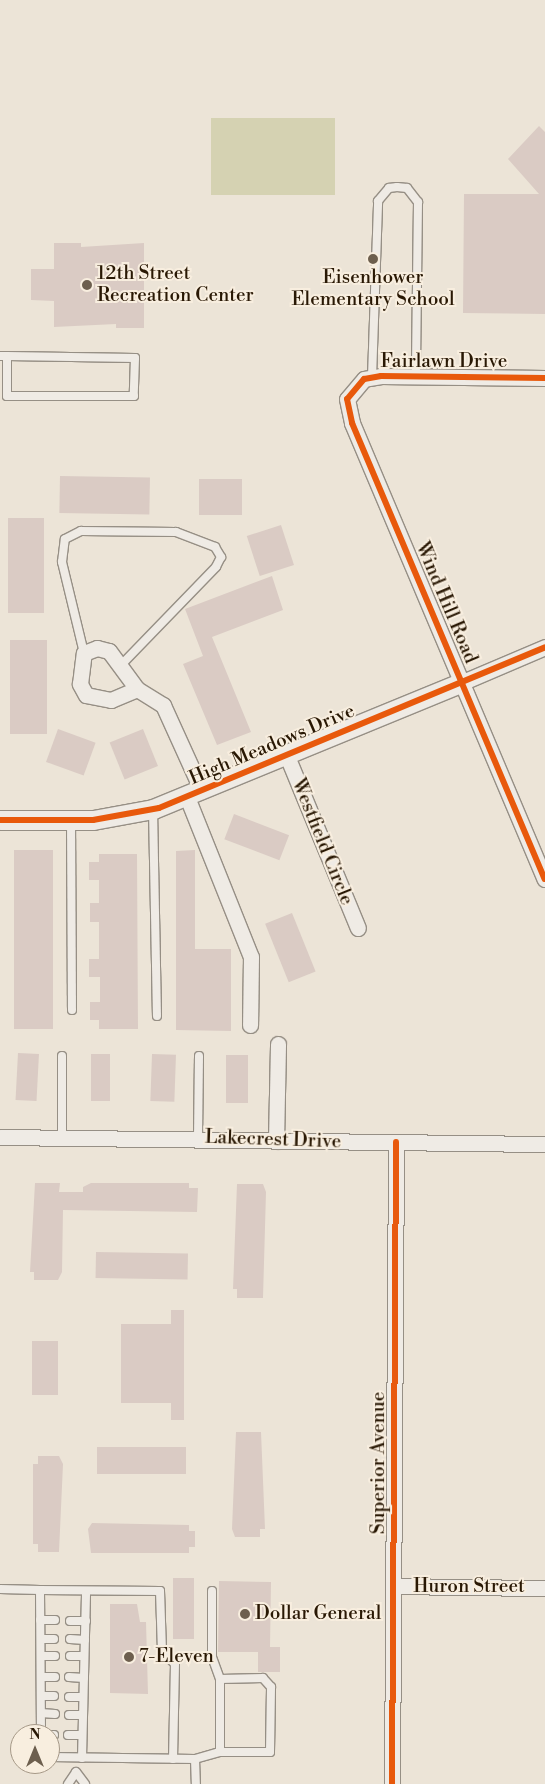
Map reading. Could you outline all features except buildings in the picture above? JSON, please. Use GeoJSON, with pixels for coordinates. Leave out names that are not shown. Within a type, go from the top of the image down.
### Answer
{"type":"FeatureCollection","features":[{"type":"Feature","properties":{"kind":"street","name":"Fairlawn Drive"},"geometry":{"type":"LineString","coordinates":[[348,393],[372,377],[545,378]]}},
{"type":"Feature","properties":{"kind":"street","name":"Wind Hill Road"},"geometry":{"type":"LineString","coordinates":[[348,393],[352,423],[545,879]]}},
{"type":"Feature","properties":{"kind":"street","name":"High Meadows Drive"},"geometry":{"type":"LineString","coordinates":[[0,820],[115,818],[153,809],[287,756],[545,647]]}},
{"type":"Feature","properties":{"kind":"street"},"geometry":{"type":"LineString","coordinates":[[137,689],[111,700],[86,695],[80,684],[84,653],[102,649],[121,665],[137,689],[154,697],[168,712],[251,957],[250,1025]]}},
{"type":"Feature","properties":{"kind":"street","name":"Westfield Circle"},"geometry":{"type":"LineString","coordinates":[[287,756],[358,928]]}},
{"type":"Feature","properties":{"kind":"street"},"geometry":{"type":"LineString","coordinates":[[276,1141],[278,1044]]}},
{"type":"Feature","properties":{"kind":"street","name":"Lakecrest Drive"},"geometry":{"type":"LineString","coordinates":[[0,1137],[198,1138],[276,1141],[545,1144]]}},
{"type":"Feature","properties":{"kind":"street","name":"Superior Avenue"},"geometry":{"type":"LineString","coordinates":[[392,1784],[396,1142]]}},
{"type":"Feature","properties":{"kind":"street","name":"Huron Street"},"geometry":{"type":"LineString","coordinates":[[393,1586],[545,1588]]}},
{"type":"Feature","properties":{"kind":"lane"},"geometry":{"type":"LineString","coordinates":[[372,377],[378,201],[389,188],[397,186],[407,188],[418,202],[416,376]]}},
{"type":"Feature","properties":{"kind":"lane"},"geometry":{"type":"LineString","coordinates":[[4,356],[135,358],[134,396],[7,396],[4,356]]}},
{"type":"Feature","properties":{"kind":"lane"},"geometry":{"type":"LineString","coordinates":[[84,653],[62,562],[65,539],[81,531],[176,532],[215,547],[221,557],[216,567],[121,665]]}},
{"type":"Feature","properties":{"kind":"lane"},"geometry":{"type":"LineString","coordinates":[[153,809],[157,1016]]}},
{"type":"Feature","properties":{"kind":"lane"},"geometry":{"type":"LineString","coordinates":[[71,820],[72,1010]]}},
{"type":"Feature","properties":{"kind":"lane"},"geometry":{"type":"LineString","coordinates":[[62,1056],[62,1138]]}},
{"type":"Feature","properties":{"kind":"lane"},"geometry":{"type":"LineString","coordinates":[[198,1138],[199,1056]]}},
{"type":"Feature","properties":{"kind":"lane"},"geometry":{"type":"LineString","coordinates":[[0,1589],[160,1591],[162,1651],[175,1664],[173,1758]]}},
{"type":"Feature","properties":{"kind":"lane"},"geometry":{"type":"LineString","coordinates":[[40,1590],[41,1724]]}},
{"type":"Feature","properties":{"kind":"lane"},"geometry":{"type":"LineString","coordinates":[[68,1784],[76,1772],[82,1735],[86,1591]]}},
{"type":"Feature","properties":{"kind":"lane"},"geometry":{"type":"LineString","coordinates":[[212,1591],[212,1657],[220,1679],[220,1752]]}},
{"type":"Feature","properties":{"kind":"lane"},"geometry":{"type":"LineString","coordinates":[[40,1620],[55,1620]]}},
{"type":"Feature","properties":{"kind":"lane"},"geometry":{"type":"LineString","coordinates":[[70,1621],[86,1621]]}},
{"type":"Feature","properties":{"kind":"lane"},"geometry":{"type":"LineString","coordinates":[[40,1639],[54,1639]]}},
{"type":"Feature","properties":{"kind":"lane"},"geometry":{"type":"LineString","coordinates":[[70,1639],[85,1640]]}},
{"type":"Feature","properties":{"kind":"lane"},"geometry":{"type":"LineString","coordinates":[[40,1656],[55,1656]]}},
{"type":"Feature","properties":{"kind":"lane"},"geometry":{"type":"LineString","coordinates":[[70,1656],[84,1656]]}},
{"type":"Feature","properties":{"kind":"lane"},"geometry":{"type":"LineString","coordinates":[[40,1677],[55,1677]]}},
{"type":"Feature","properties":{"kind":"lane"},"geometry":{"type":"LineString","coordinates":[[69,1677],[84,1678]]}},
{"type":"Feature","properties":{"kind":"lane"},"geometry":{"type":"LineString","coordinates":[[60,1757],[173,1758],[195,1760],[220,1752],[270,1752],[271,1687],[263,1678],[220,1679]]}},
{"type":"Feature","properties":{"kind":"lane"},"geometry":{"type":"LineString","coordinates":[[41,1696],[54,1696]]}},
{"type":"Feature","properties":{"kind":"lane"},"geometry":{"type":"LineString","coordinates":[[69,1696],[83,1697]]}},
{"type":"Feature","properties":{"kind":"lane"},"geometry":{"type":"LineString","coordinates":[[41,1713],[55,1714]]}},
{"type":"Feature","properties":{"kind":"lane"},"geometry":{"type":"LineString","coordinates":[[69,1715],[83,1715]]}},
{"type":"Feature","properties":{"kind":"lane"},"geometry":{"type":"LineString","coordinates":[[68,1735],[82,1735]]}},
{"type":"Feature","properties":{"kind":"lane"},"geometry":{"type":"LineString","coordinates":[[195,1760],[196,1784]]}},
{"type":"Feature","properties":{"kind":"lane"},"geometry":{"type":"LineString","coordinates":[[76,1772],[85,1784]]}},
{"type":"Feature","properties":{"kind":"shaded area"},"geometry":{"type":"Polygon","coordinates":[[[211,118],[335,118],[335,195],[211,195],[211,118]]]}},
{"type":"Feature","properties":{"kind":"cycle path"},"geometry":{"type":"LineString","coordinates":[[545,378],[381,376],[364,379],[347,399],[352,423],[545,879]]}},
{"type":"Feature","properties":{"kind":"cycle path"},"geometry":{"type":"LineString","coordinates":[[0,820],[93,820],[159,808],[545,647]]}},
{"type":"Feature","properties":{"kind":"cycle path"},"geometry":{"type":"LineString","coordinates":[[392,1784],[396,1142]]}},
{"type":"Feature","properties":{"kind":"place","name":"Eisenhower Elementary School"},"geometry":{"type":"Point","coordinates":[373,259]}},
{"type":"Feature","properties":{"kind":"place","name":"12th Street Recreation Center"},"geometry":{"type":"Point","coordinates":[87,285]}},
{"type":"Feature","properties":{"kind":"place","name":"Dollar General"},"geometry":{"type":"Point","coordinates":[245,1614]}},
{"type":"Feature","properties":{"kind":"place","name":"7-Eleven"},"geometry":{"type":"Point","coordinates":[129,1657]}}]}
